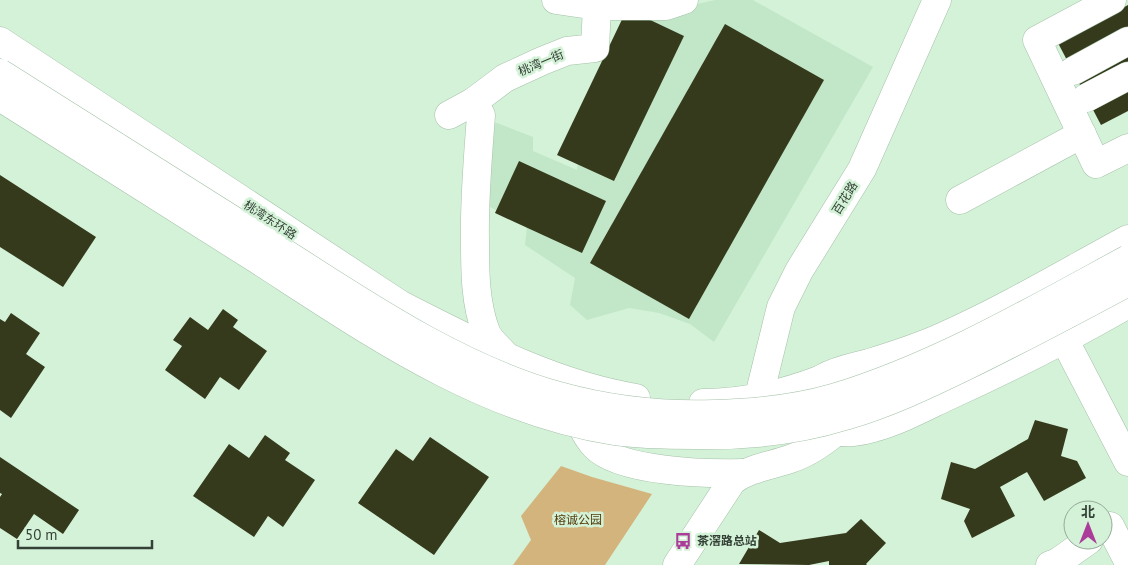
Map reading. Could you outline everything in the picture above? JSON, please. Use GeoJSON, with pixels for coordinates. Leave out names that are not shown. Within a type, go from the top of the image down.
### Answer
{"type":"FeatureCollection","features":[{"type":"Feature","properties":{"kind":"main road"},"geometry":{"type":"LineString","coordinates":[[556,0],[596,6],[675,3]]}},
{"type":"Feature","properties":{"kind":"main road","name":"百花路"},"geometry":{"type":"LineString","coordinates":[[759,396],[781,307],[799,271],[862,169],[937,0]]}},
{"type":"Feature","properties":{"kind":"main road"},"geometry":{"type":"LineString","coordinates":[[1112,0],[1037,40],[1096,164],[1128,148]]}},
{"type":"Feature","properties":{"kind":"main road","name":"桃湾一街"},"geometry":{"type":"LineString","coordinates":[[449,115],[473,102],[505,78],[542,61],[567,51],[595,48],[596,6]]}},
{"type":"Feature","properties":{"kind":"main road"},"geometry":{"type":"LineString","coordinates":[[1073,71],[1128,41]]}},
{"type":"Feature","properties":{"kind":"main road","name":"桃湾东环路"},"geometry":{"type":"LineString","coordinates":[[0,42],[401,305],[505,356],[553,376],[604,393],[652,401]]}},
{"type":"Feature","properties":{"kind":"main road"},"geometry":{"type":"LineString","coordinates":[[0,73],[347,292],[429,341],[474,364],[558,396],[649,414],[740,413],[782,408],[831,398],[882,381],[948,352],[1023,316],[1128,259]]}},
{"type":"Feature","properties":{"kind":"main road"},"geometry":{"type":"LineString","coordinates":[[1086,98],[1128,76]]}},
{"type":"Feature","properties":{"kind":"main road"},"geometry":{"type":"LineString","coordinates":[[0,97],[362,327],[432,368],[519,407],[568,421],[615,431],[661,435],[721,436],[762,433],[843,417],[929,384],[1040,329],[1128,282]]}},
{"type":"Feature","properties":{"kind":"main road"},"geometry":{"type":"LineString","coordinates":[[473,102],[481,115],[474,207],[474,264],[479,305],[486,333],[505,356]]}},
{"type":"Feature","properties":{"kind":"main road"},"geometry":{"type":"LineString","coordinates":[[960,200],[1082,134]]}},
{"type":"Feature","properties":{"kind":"main road"},"geometry":{"type":"LineString","coordinates":[[620,460],[609,450],[603,440],[602,423],[604,413],[618,403],[652,401],[717,403],[787,392],[828,376],[904,352],[944,336],[1014,302],[1128,239]]}},
{"type":"Feature","properties":{"kind":"main road"},"geometry":{"type":"LineString","coordinates":[[819,380],[815,388],[815,403],[819,416],[829,428],[847,432],[873,428],[907,416],[979,382],[1128,304]]}},
{"type":"Feature","properties":{"kind":"main road"},"geometry":{"type":"LineString","coordinates":[[1064,339],[1128,462]]}},
{"type":"Feature","properties":{"kind":"main road"},"geometry":{"type":"LineString","coordinates":[[553,376],[595,447],[609,457],[680,472],[742,473],[789,460],[814,449],[836,431]]}},
{"type":"Feature","properties":{"kind":"main road"},"geometry":{"type":"LineString","coordinates":[[677,565],[732,481],[742,473]]}},
{"type":"Feature","properties":{"kind":"main road"},"geometry":{"type":"LineString","coordinates":[[1113,537],[1128,561]]}},
{"type":"Feature","properties":{"kind":"main road"},"geometry":{"type":"LineString","coordinates":[[1050,565],[1058,562],[1075,550]]}},
{"type":"Feature","properties":{"kind":"shaded area"},"geometry":{"type":"Polygon","coordinates":[[[715,0],[753,0],[873,67],[714,342],[690,324],[659,313],[629,308],[587,320],[570,305],[575,278],[525,245],[527,226],[478,201],[489,120],[533,137],[533,151],[577,170],[580,133],[598,104],[603,45],[633,44],[648,15],[715,0]]]}},
{"type":"Feature","properties":{"kind":"green space","name":"榕诚公园"},"geometry":{"type":"Polygon","coordinates":[[[561,466],[652,494],[605,565],[513,565],[531,540],[521,516],[561,466]]]}},
{"type":"Feature","properties":{"kind":"building"},"geometry":{"type":"Polygon","coordinates":[[[1128,5],[1128,111],[1101,125],[1058,43],[1128,5]]]}},
{"type":"Feature","properties":{"kind":"building"},"geometry":{"type":"Polygon","coordinates":[[[627,9],[684,36],[614,181],[557,155],[627,9]]]}},
{"type":"Feature","properties":{"kind":"building"},"geometry":{"type":"Polygon","coordinates":[[[725,24],[824,80],[689,319],[590,263],[725,24]]]}},
{"type":"Feature","properties":{"kind":"building"},"geometry":{"type":"Polygon","coordinates":[[[519,161],[606,201],[582,253],[495,213],[519,161]]]}},
{"type":"Feature","properties":{"kind":"building"},"geometry":{"type":"Polygon","coordinates":[[[0,175],[96,237],[63,287],[0,247],[0,175]]]}},
{"type":"Feature","properties":{"kind":"building"},"geometry":{"type":"Polygon","coordinates":[[[223,309],[238,320],[233,327],[267,351],[239,390],[220,377],[205,399],[165,370],[182,346],[173,340],[190,317],[208,330],[223,309]]]}},
{"type":"Feature","properties":{"kind":"building"},"geometry":{"type":"Polygon","coordinates":[[[11,313],[40,333],[26,354],[45,367],[11,418],[0,410],[0,319],[5,322],[11,313]]]}},
{"type":"Feature","properties":{"kind":"building"},"geometry":{"type":"Polygon","coordinates":[[[1035,420],[1068,429],[1061,456],[1077,461],[1086,478],[1044,501],[1027,472],[1000,487],[1015,516],[972,538],[964,521],[970,509],[941,499],[951,462],[975,469],[1028,439],[1035,420]]]}},
{"type":"Feature","properties":{"kind":"building"},"geometry":{"type":"Polygon","coordinates":[[[265,435],[290,453],[285,460],[315,480],[283,527],[268,516],[254,537],[193,496],[229,444],[249,458],[265,435]]]}},
{"type":"Feature","properties":{"kind":"building"},"geometry":{"type":"Polygon","coordinates":[[[430,437],[489,477],[434,555],[358,503],[396,449],[413,461],[430,437]]]}},
{"type":"Feature","properties":{"kind":"building"},"geometry":{"type":"Polygon","coordinates":[[[0,457],[79,510],[63,534],[34,514],[17,539],[0,528],[0,497],[2,494],[0,493],[0,457]]]}},
{"type":"Feature","properties":{"kind":"building"},"geometry":{"type":"Polygon","coordinates":[[[861,519],[886,543],[867,565],[829,565],[829,561],[809,565],[739,564],[759,530],[780,543],[846,533],[861,519]]]}},
{"type":"Feature","properties":{"kind":"place","name":"茶滘路总站"},"geometry":{"type":"Point","coordinates":[683,541]}}]}
